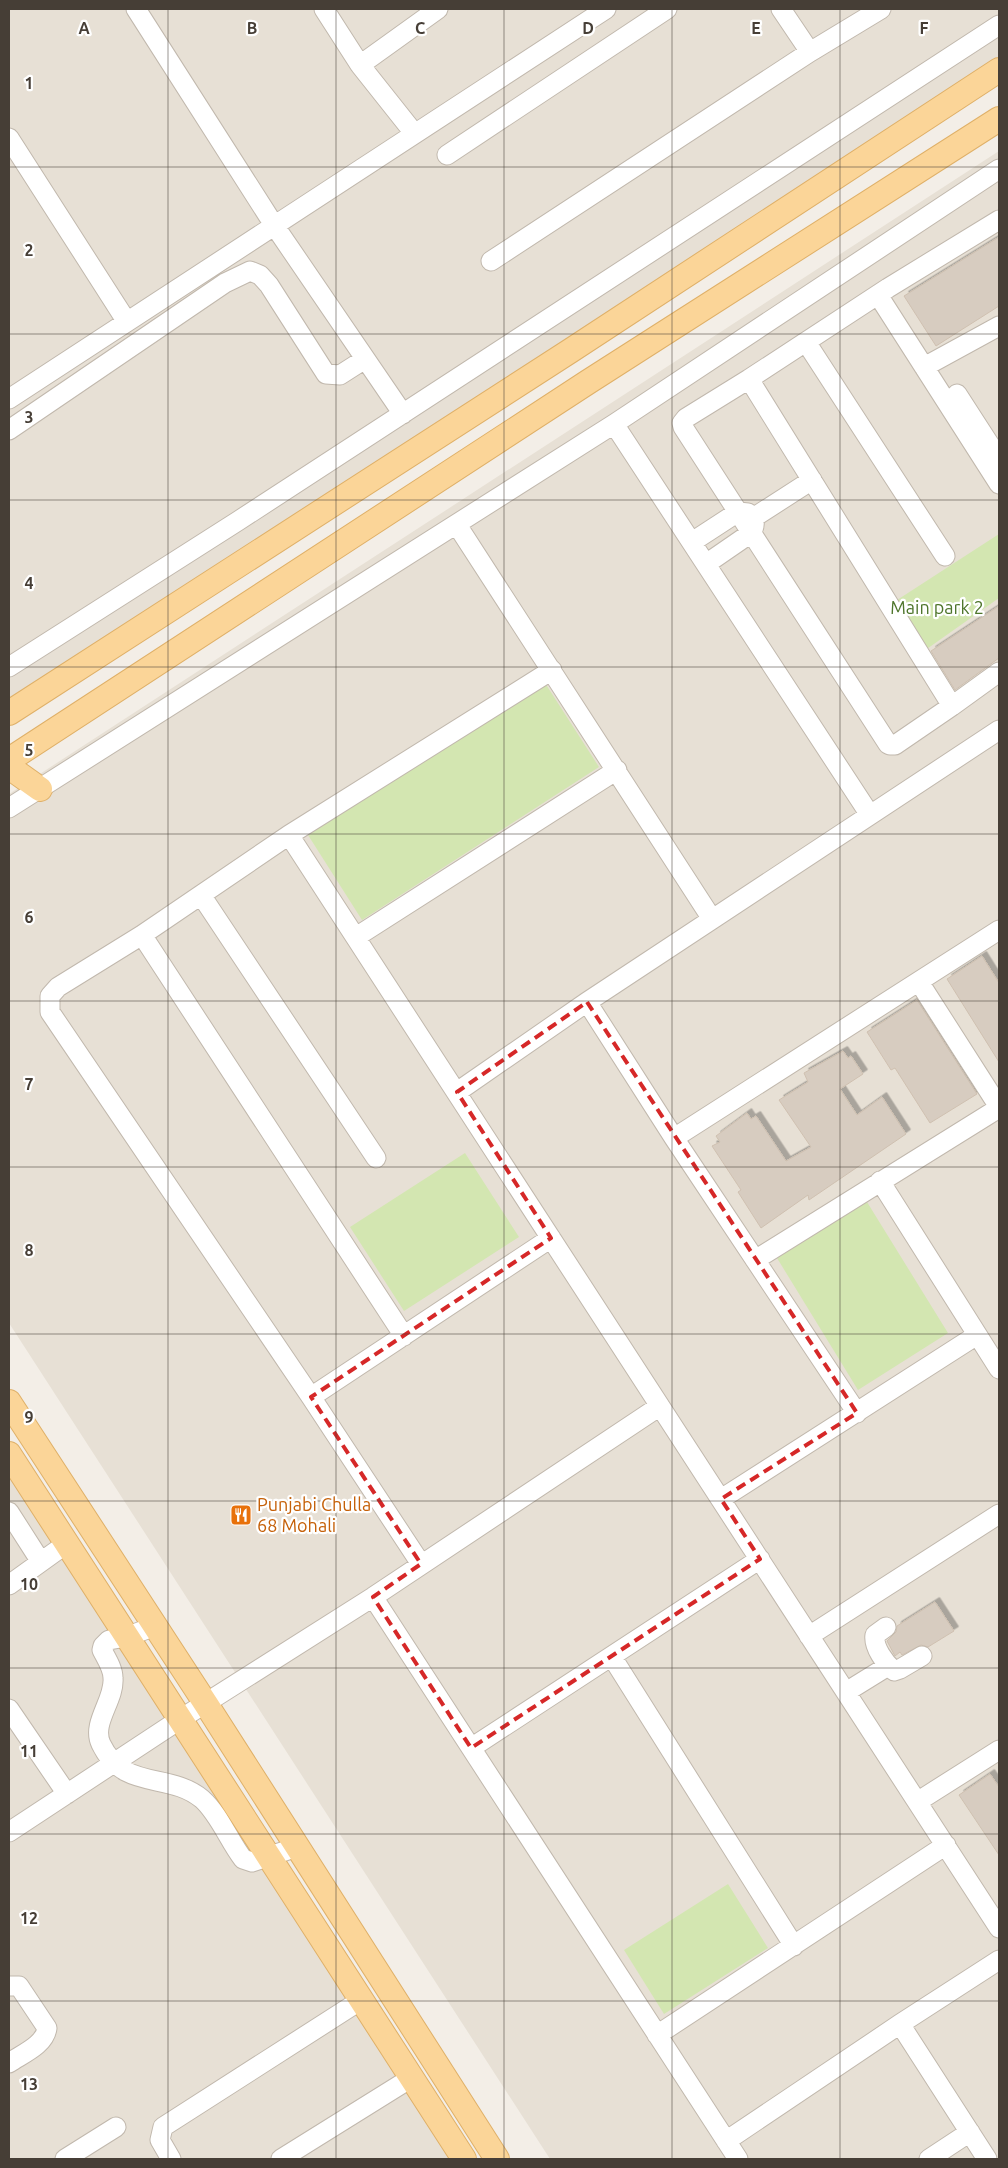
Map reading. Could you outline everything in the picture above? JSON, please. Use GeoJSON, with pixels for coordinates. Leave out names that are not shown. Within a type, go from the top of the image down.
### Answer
{"type":"FeatureCollection","features":[{"type":"Feature","properties":{"kind":"main road"},"geometry":{"type":"LineString","coordinates":[[9,713],[570,351],[999,70]]}},
{"type":"Feature","properties":{"kind":"main road"},"geometry":{"type":"LineString","coordinates":[[9,760],[588,382],[999,119]]}},
{"type":"Feature","properties":{"kind":"main road"},"geometry":{"type":"LineString","coordinates":[[9,767],[40,789]]}},
{"type":"Feature","properties":{"kind":"main road"},"geometry":{"type":"LineString","coordinates":[[9,1402],[206,1704],[497,2159]]}},
{"type":"Feature","properties":{"kind":"main road"},"geometry":{"type":"LineString","coordinates":[[9,1454],[464,2159]]}},
{"type":"Feature","properties":{"kind":"street"},"geometry":{"type":"LineString","coordinates":[[136,9],[274,225],[403,414]]}},
{"type":"Feature","properties":{"kind":"street"},"geometry":{"type":"LineString","coordinates":[[324,9],[360,65],[414,133]]}},
{"type":"Feature","properties":{"kind":"street"},"geometry":{"type":"LineString","coordinates":[[360,65],[438,9]]}},
{"type":"Feature","properties":{"kind":"street"},"geometry":{"type":"LineString","coordinates":[[12,390],[127,322],[606,9]]}},
{"type":"Feature","properties":{"kind":"street"},"geometry":{"type":"LineString","coordinates":[[447,155],[667,9]]}},
{"type":"Feature","properties":{"kind":"street"},"geometry":{"type":"LineString","coordinates":[[781,9],[810,52]]}},
{"type":"Feature","properties":{"kind":"street"},"geometry":{"type":"LineString","coordinates":[[491,261],[810,52],[881,9]]}},
{"type":"Feature","properties":{"kind":"street"},"geometry":{"type":"LineString","coordinates":[[9,667],[403,414],[999,25]]}},
{"type":"Feature","properties":{"kind":"street"},"geometry":{"type":"LineString","coordinates":[[11,145],[127,322]]}},
{"type":"Feature","properties":{"kind":"street"},"geometry":{"type":"LineString","coordinates":[[9,808],[614,424],[999,169]]}},
{"type":"Feature","properties":{"kind":"street"},"geometry":{"type":"LineString","coordinates":[[999,220],[686,418],[682,423],[747,521],[890,746],[952,706],[999,672]]}},
{"type":"Feature","properties":{"kind":"street"},"geometry":{"type":"LineString","coordinates":[[9,430],[225,283],[239,274],[250,271],[260,275],[269,285],[326,374],[340,375],[365,359]]}},
{"type":"Feature","properties":{"kind":"street"},"geometry":{"type":"LineString","coordinates":[[883,292],[930,364],[999,459]]}},
{"type":"Feature","properties":{"kind":"street"},"geometry":{"type":"LineString","coordinates":[[930,364],[999,326]]}},
{"type":"Feature","properties":{"kind":"street"},"geometry":{"type":"LineString","coordinates":[[806,342],[945,556]]}},
{"type":"Feature","properties":{"kind":"street"},"geometry":{"type":"LineString","coordinates":[[930,364],[999,484]]}},
{"type":"Feature","properties":{"kind":"street"},"geometry":{"type":"LineString","coordinates":[[749,379],[952,706]]}},
{"type":"Feature","properties":{"kind":"street"},"geometry":{"type":"LineString","coordinates":[[614,424],[870,815]]}},
{"type":"Feature","properties":{"kind":"street"},"geometry":{"type":"LineString","coordinates":[[692,542],[747,521],[812,480]]}},
{"type":"Feature","properties":{"kind":"street"},"geometry":{"type":"LineString","coordinates":[[706,564],[747,521]]}},
{"type":"Feature","properties":{"kind":"street"},"geometry":{"type":"LineString","coordinates":[[457,525],[712,919]]}},
{"type":"Feature","properties":{"kind":"street"},"geometry":{"type":"LineString","coordinates":[[421,1564],[311,1397],[50,1012],[50,996],[58,987],[142,935],[289,835],[552,670]]}},
{"type":"Feature","properties":{"kind":"street"},"geometry":{"type":"LineString","coordinates":[[457,1092],[587,1002],[999,730]]}},
{"type":"Feature","properties":{"kind":"street"},"geometry":{"type":"LineString","coordinates":[[356,937],[617,770]]}},
{"type":"Feature","properties":{"kind":"street"},"geometry":{"type":"LineString","coordinates":[[289,835],[999,1928]]}},
{"type":"Feature","properties":{"kind":"street"},"geometry":{"type":"LineString","coordinates":[[201,895],[376,1158]]}},
{"type":"Feature","properties":{"kind":"street"},"geometry":{"type":"LineString","coordinates":[[674,1138],[999,930]]}},
{"type":"Feature","properties":{"kind":"street"},"geometry":{"type":"LineString","coordinates":[[142,935],[404,1336]]}},
{"type":"Feature","properties":{"kind":"street"},"geometry":{"type":"LineString","coordinates":[[755,1260],[999,1108],[919,982]]}},
{"type":"Feature","properties":{"kind":"street"},"geometry":{"type":"LineString","coordinates":[[587,1002],[674,1138],[857,1413]]}},
{"type":"Feature","properties":{"kind":"street"},"geometry":{"type":"LineString","coordinates":[[880,1181],[999,1369]]}},
{"type":"Feature","properties":{"kind":"street"},"geometry":{"type":"LineString","coordinates":[[311,1397],[552,1238]]}},
{"type":"Feature","properties":{"kind":"street"},"geometry":{"type":"LineString","coordinates":[[721,1499],[977,1335]]}},
{"type":"Feature","properties":{"kind":"street"},"geometry":{"type":"LineString","coordinates":[[9,1832],[179,1720],[373,1597],[660,1406]]}},
{"type":"Feature","properties":{"kind":"street"},"geometry":{"type":"LineString","coordinates":[[9,1512],[41,1562]]}},
{"type":"Feature","properties":{"kind":"street"},"geometry":{"type":"LineString","coordinates":[[809,1636],[999,1514]]}},
{"type":"Feature","properties":{"kind":"street"},"geometry":{"type":"LineString","coordinates":[[9,1585],[66,1544]]}},
{"type":"Feature","properties":{"kind":"street"},"geometry":{"type":"LineString","coordinates":[[471,1748],[760,1559]]}},
{"type":"Feature","properties":{"kind":"street"},"geometry":{"type":"LineString","coordinates":[[373,1597],[738,2159]]}},
{"type":"Feature","properties":{"kind":"street"},"geometry":{"type":"LineString","coordinates":[[154,1626],[126,1637],[109,1640],[103,1646],[102,1650],[114,1677],[98,1736],[114,1763],[125,1773],[187,1790],[202,1800],[243,1859],[252,1862],[297,1847]]}},
{"type":"Feature","properties":{"kind":"street"},"geometry":{"type":"LineString","coordinates":[[886,1627],[875,1635],[874,1639],[888,1666],[894,1671],[922,1656]]}},
{"type":"Feature","properties":{"kind":"street"},"geometry":{"type":"LineString","coordinates":[[612,1657],[794,1946]]}},
{"type":"Feature","properties":{"kind":"street"},"geometry":{"type":"LineString","coordinates":[[846,1692],[888,1666]]}},
{"type":"Feature","properties":{"kind":"street"},"geometry":{"type":"LineString","coordinates":[[9,1709],[67,1794]]}},
{"type":"Feature","properties":{"kind":"street"},"geometry":{"type":"LineString","coordinates":[[917,1802],[999,1750]]}},
{"type":"Feature","properties":{"kind":"street"},"geometry":{"type":"LineString","coordinates":[[657,2035],[946,1845]]}},
{"type":"Feature","properties":{"kind":"street"},"geometry":{"type":"LineString","coordinates":[[726,2141],[999,1960]]}},
{"type":"Feature","properties":{"kind":"street"},"geometry":{"type":"LineString","coordinates":[[9,1986],[19,1986],[47,2028],[46,2035],[37,2045],[9,2063]]}},
{"type":"Feature","properties":{"kind":"street"},"geometry":{"type":"LineString","coordinates":[[171,2159],[160,2140],[163,2127],[361,2000]]}},
{"type":"Feature","properties":{"kind":"street"},"geometry":{"type":"LineString","coordinates":[[900,2024],[987,2159]]}},
{"type":"Feature","properties":{"kind":"street"},"geometry":{"type":"LineString","coordinates":[[281,2159],[411,2078]]}},
{"type":"Feature","properties":{"kind":"street"},"geometry":{"type":"LineString","coordinates":[[65,2159],[116,2127]]}},
{"type":"Feature","properties":{"kind":"street"},"geometry":{"type":"LineString","coordinates":[[930,2159],[970,2132]]}},
{"type":"Feature","properties":{"kind":"highlighted area"},"geometry":{"type":"Polygon","coordinates":[[[587,1002],[857,1413],[721,1499],[760,1559],[471,1748],[373,1597],[421,1564],[311,1397],[551,1238],[457,1092],[587,1002]]]}},
{"type":"Feature","properties":{"kind":"shaded area"},"geometry":{"type":"Polygon","coordinates":[[[9,9],[999,9],[999,68],[9,711],[9,9]]]}},
{"type":"Feature","properties":{"kind":"shaded area"},"geometry":{"type":"Polygon","coordinates":[[[999,151],[999,2159],[550,2159],[9,1323],[9,794],[999,151]]]}},
{"type":"Feature","properties":{"kind":"shaded area"},"geometry":{"type":"Polygon","coordinates":[[[9,1449],[476,2159],[9,2159],[9,1449]]]}},
{"type":"Feature","properties":{"kind":"green space","name":"Main park 2"},"geometry":{"type":"Polygon","coordinates":[[[999,534],[999,598],[924,651],[894,602],[999,534]]]}},
{"type":"Feature","properties":{"kind":"green space"},"geometry":{"type":"Polygon","coordinates":[[[545,683],[599,767],[362,920],[308,835],[545,683]]]}},
{"type":"Feature","properties":{"kind":"green space"},"geometry":{"type":"Polygon","coordinates":[[[465,1153],[519,1237],[404,1311],[350,1227],[465,1153]]]}},
{"type":"Feature","properties":{"kind":"green space"},"geometry":{"type":"Polygon","coordinates":[[[867,1202],[948,1333],[858,1390],[777,1258],[867,1202]]]}},
{"type":"Feature","properties":{"kind":"green space"},"geometry":{"type":"Polygon","coordinates":[[[728,1884],[768,1948],[664,2014],[624,1950],[728,1884]]]}},
{"type":"Feature","properties":{"kind":"building"},"geometry":{"type":"Polygon","coordinates":[[[999,237],[999,306],[936,346],[904,296],[999,237]]]}},
{"type":"Feature","properties":{"kind":"building"},"geometry":{"type":"Polygon","coordinates":[[[999,606],[999,658],[955,690],[931,651],[999,606]]]}},
{"type":"Feature","properties":{"kind":"building"},"geometry":{"type":"Polygon","coordinates":[[[982,956],[999,983],[999,1062],[947,979],[982,956]]]}},
{"type":"Feature","properties":{"kind":"building"},"geometry":{"type":"Polygon","coordinates":[[[917,1000],[977,1094],[930,1123],[895,1068],[891,1070],[867,1032],[917,1000]]]}},
{"type":"Feature","properties":{"kind":"building"},"geometry":{"type":"Polygon","coordinates":[[[843,1051],[848,1058],[851,1056],[863,1074],[840,1089],[857,1115],[882,1097],[906,1134],[809,1200],[808,1195],[761,1228],[738,1192],[741,1190],[712,1146],[720,1142],[716,1136],[747,1113],[751,1119],[756,1116],[786,1161],[811,1147],[779,1100],[808,1082],[804,1073],[843,1051]]]}},
{"type":"Feature","properties":{"kind":"building"},"geometry":{"type":"Polygon","coordinates":[[[935,1602],[954,1631],[928,1647],[921,1645],[902,1655],[900,1652],[895,1656],[887,1641],[896,1632],[897,1626],[935,1602]]]}},
{"type":"Feature","properties":{"kind":"building"},"geometry":{"type":"Polygon","coordinates":[[[990,1774],[999,1787],[999,1855],[959,1795],[990,1774]]]}},
{"type":"Feature","properties":{"kind":"place","name":"Punjabi Chulla 68 Mohali"},"geometry":{"type":"Point","coordinates":[241,1515]}}]}
